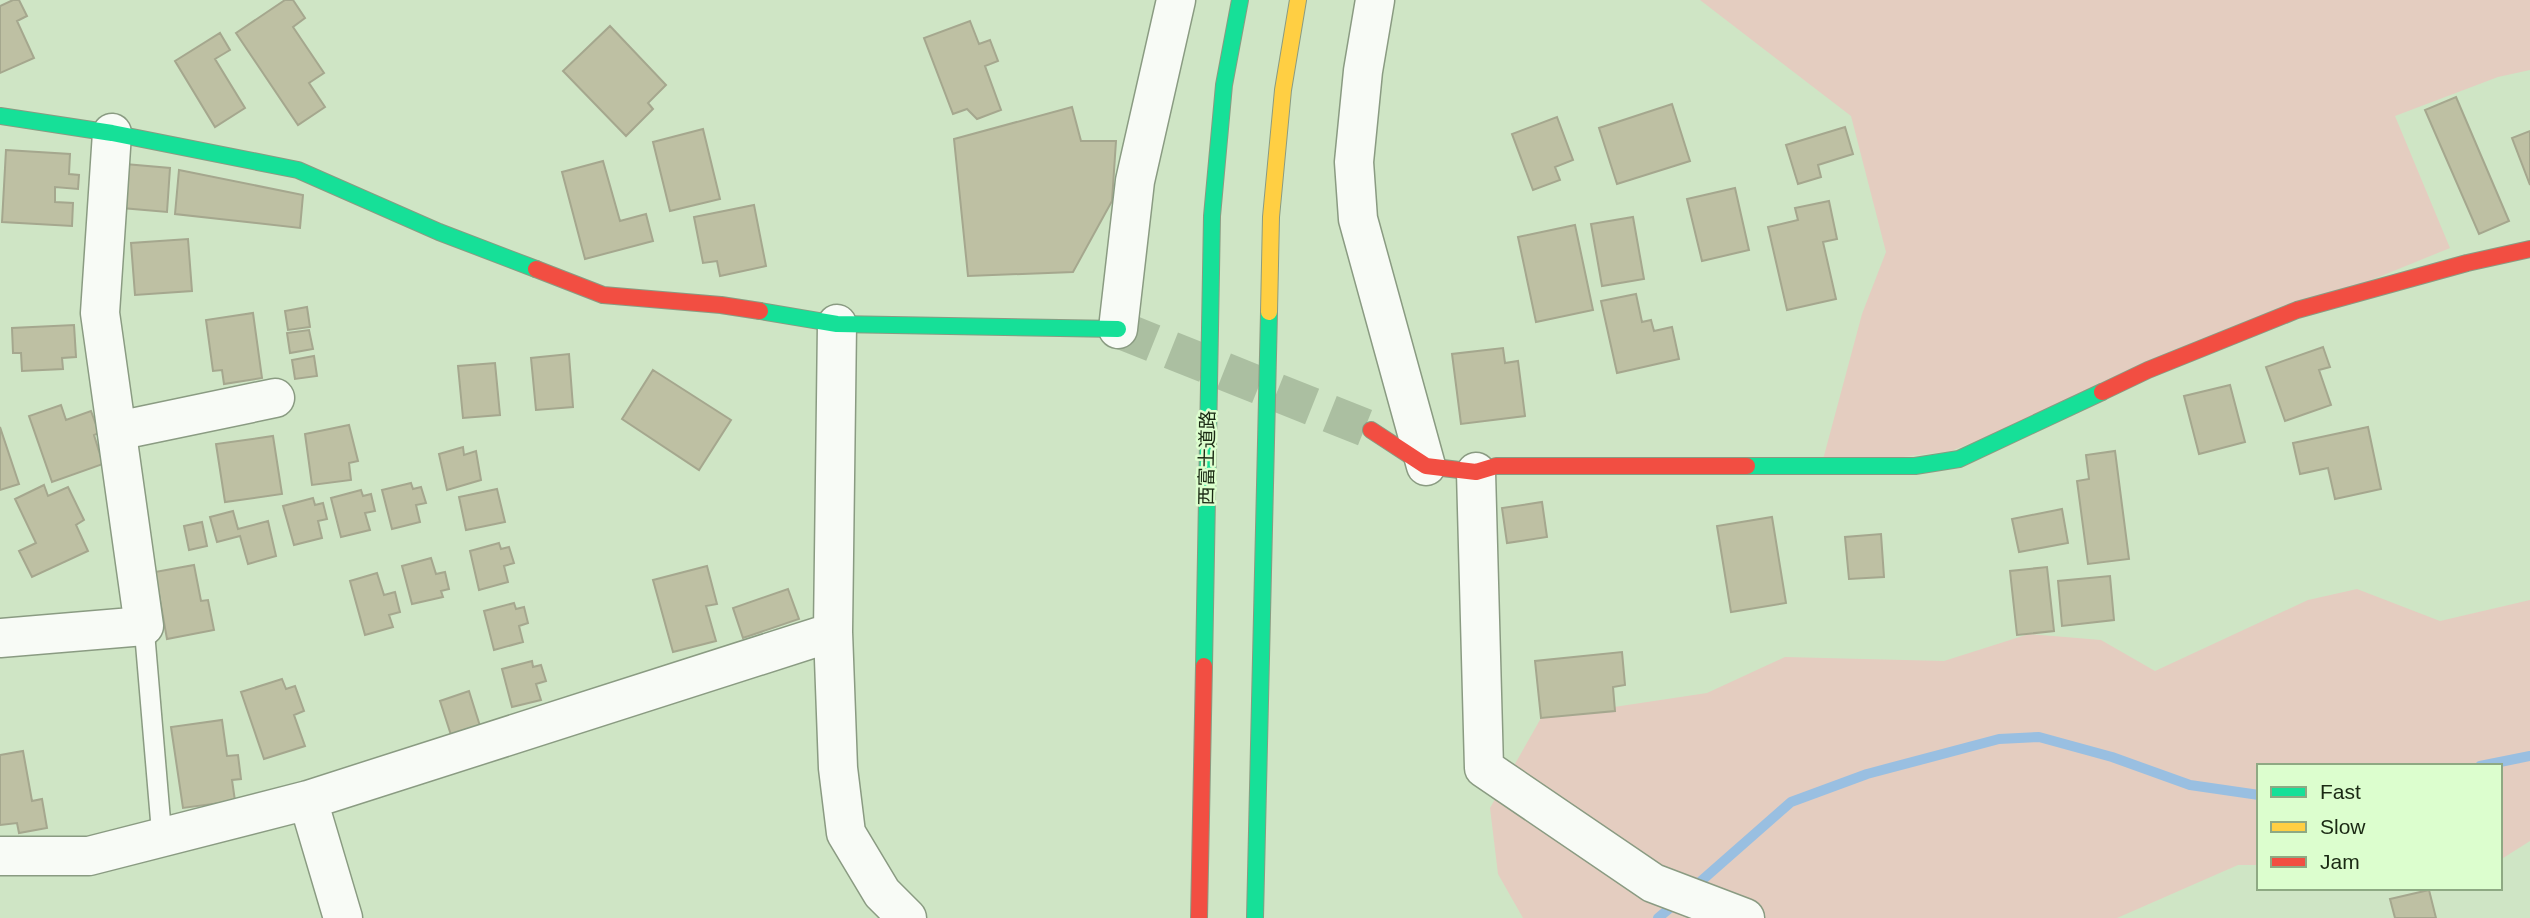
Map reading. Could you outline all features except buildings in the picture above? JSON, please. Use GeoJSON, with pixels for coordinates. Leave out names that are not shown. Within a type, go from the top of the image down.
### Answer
{"type":"FeatureCollection","features":[{"type":"Feature","properties":{"kind":"main road","name":"西富士道路"},"geometry":{"type":"LineString","coordinates":[[1199,918],[1212,216],[1224,85],[1240,0]]}},
{"type":"Feature","properties":{"kind":"main road"},"geometry":{"type":"LineString","coordinates":[[1255,918],[1271,217],[1283,90],[1298,0]]}},
{"type":"Feature","properties":{"kind":"main road"},"geometry":{"type":"LineString","coordinates":[[0,116],[112,133],[307,173],[439,232],[603,295],[721,305],[837,324],[1118,329]]}},
{"type":"Feature","properties":{"kind":"main road"},"geometry":{"type":"LineString","coordinates":[[1371,430],[1426,466],[1476,472],[1496,466],[1915,466],[1959,459],[2148,370],[2297,310],[2467,263],[2530,249]]}},
{"type":"Feature","properties":{"kind":"street"},"geometry":{"type":"LineString","coordinates":[[1118,329],[1135,181],[1176,0]]}},
{"type":"Feature","properties":{"kind":"street"},"geometry":{"type":"LineString","coordinates":[[1376,0],[1363,71],[1354,162],[1358,219],[1426,466]]}},
{"type":"Feature","properties":{"kind":"street"},"geometry":{"type":"LineString","coordinates":[[0,638],[144,626],[100,313],[112,133]]}},
{"type":"Feature","properties":{"kind":"street"},"geometry":{"type":"LineString","coordinates":[[837,324],[833,632],[838,768],[846,833],[882,893],[907,918]]}},
{"type":"Feature","properties":{"kind":"street"},"geometry":{"type":"LineString","coordinates":[[117,431],[275,398]]}},
{"type":"Feature","properties":{"kind":"street"},"geometry":{"type":"LineString","coordinates":[[1476,472],[1484,768],[1653,883],[1745,918]]}},
{"type":"Feature","properties":{"kind":"street"},"geometry":{"type":"LineString","coordinates":[[0,856],[89,856],[308,800],[833,632]]}},
{"type":"Feature","properties":{"kind":"street"},"geometry":{"type":"LineString","coordinates":[[308,800],[343,918]]}},
{"type":"Feature","properties":{"kind":"lane"},"geometry":{"type":"LineString","coordinates":[[144,626],[162,838]]}},
{"type":"Feature","properties":{"kind":"shaded area"},"geometry":{"type":"Polygon","coordinates":[[[1700,0],[2530,0],[2530,70],[2498,77],[2395,116],[2450,248],[1951,451],[1821,467],[1862,314],[1886,252],[1851,116],[1700,0]]]}},
{"type":"Feature","properties":{"kind":"shaded area"},"geometry":{"type":"Polygon","coordinates":[[[2357,589],[2440,621],[2530,600],[2530,841],[2502,859],[2502,764],[2257,764],[2257,865],[2238,865],[2117,918],[1523,918],[1498,874],[1490,808],[1541,718],[1707,693],[1785,657],[1944,661],[2029,634],[2101,640],[2155,671],[2308,600],[2357,589]]]}},
{"type":"Feature","properties":{"kind":"waterway"},"geometry":{"type":"LineString","coordinates":[[1692,889],[1791,802],[1867,774],[1999,739],[2039,737],[2112,757],[2190,785],[2257,795]]}},
{"type":"Feature","properties":{"kind":"waterway"},"geometry":{"type":"LineString","coordinates":[[2490,764],[2530,756]]}},
{"type":"Feature","properties":{"kind":"waterway"},"geometry":{"type":"LineString","coordinates":[[1658,918],[1677,902]]}},
{"type":"Feature","properties":{"kind":"tunnel"},"geometry":{"type":"LineString","coordinates":[[1118,329],[1371,430]]}},
{"type":"Feature","properties":{"kind":"traffic: fast"},"geometry":{"type":"LineString","coordinates":[[1204,666],[1212,216],[1224,85],[1240,0]]}},
{"type":"Feature","properties":{"kind":"traffic: fast"},"geometry":{"type":"LineString","coordinates":[[0,116],[112,133],[298,170],[439,232],[536,269]]}},
{"type":"Feature","properties":{"kind":"traffic: fast"},"geometry":{"type":"LineString","coordinates":[[760,311],[837,324],[1118,329]]}},
{"type":"Feature","properties":{"kind":"traffic: fast"},"geometry":{"type":"LineString","coordinates":[[1255,918],[1269,312]]}},
{"type":"Feature","properties":{"kind":"traffic: fast"},"geometry":{"type":"LineString","coordinates":[[1747,466],[1915,466],[1959,459],[2102,392]]}},
{"type":"Feature","properties":{"kind":"traffic: slow"},"geometry":{"type":"LineString","coordinates":[[1269,312],[1271,217],[1283,90],[1298,0]]}},
{"type":"Feature","properties":{"kind":"traffic: jam"},"geometry":{"type":"LineString","coordinates":[[2102,392],[2148,370],[2297,310],[2467,263],[2530,249]]}},
{"type":"Feature","properties":{"kind":"traffic: jam"},"geometry":{"type":"LineString","coordinates":[[536,269],[603,295],[760,311]]}},
{"type":"Feature","properties":{"kind":"traffic: jam"},"geometry":{"type":"LineString","coordinates":[[1371,430],[1426,466],[1476,472],[1496,466],[1747,466]]}},
{"type":"Feature","properties":{"kind":"traffic: jam"},"geometry":{"type":"LineString","coordinates":[[1199,918],[1204,666]]}}]}
